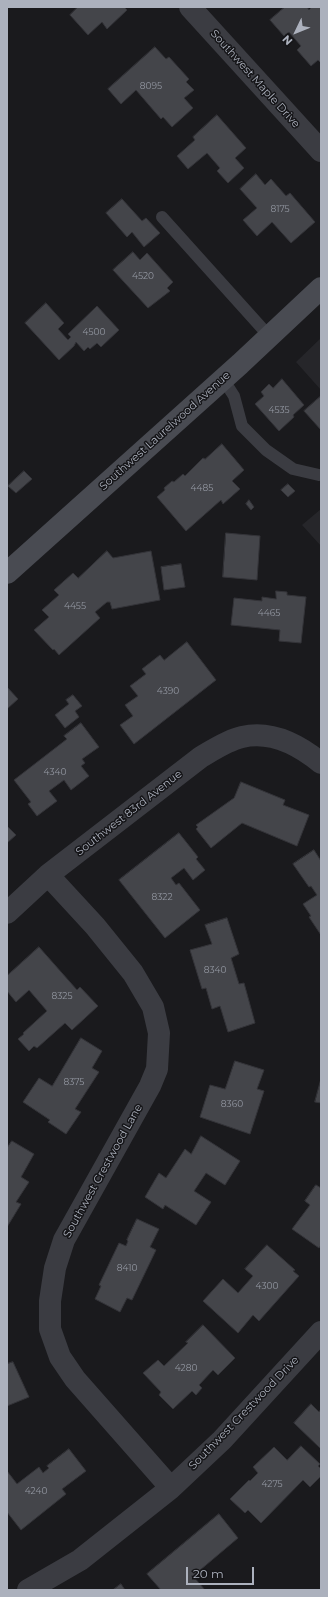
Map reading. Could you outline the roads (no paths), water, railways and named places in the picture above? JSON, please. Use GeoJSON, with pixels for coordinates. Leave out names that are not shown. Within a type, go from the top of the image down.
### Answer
{"type":"FeatureCollection","features":[{"type":"Feature","properties":{"kind":"street","name":"Southwest Maple Drive"},"geometry":{"type":"LineString","coordinates":[[190,7],[321,151]]}},
{"type":"Feature","properties":{"kind":"street","name":"Southwest Laurelwood Avenue"},"geometry":{"type":"LineString","coordinates":[[7,573],[223,379],[321,288]]}},
{"type":"Feature","properties":{"kind":"street","name":"Southwest 83rd Avenue"},"geometry":{"type":"LineString","coordinates":[[7,913],[48,875],[201,757],[242,737],[263,735],[285,740],[310,754],[321,763]]}},
{"type":"Feature","properties":{"kind":"street","name":"Southwest Crestwood Lane"},"geometry":{"type":"LineString","coordinates":[[48,875],[95,926],[133,973],[153,1007],[159,1033],[157,1069],[150,1086],[64,1240],[55,1268],[50,1301],[50,1329],[60,1357],[75,1379],[171,1488]]}},
{"type":"Feature","properties":{"kind":"street","name":"Southwest Crestwood Drive"},"geometry":{"type":"LineString","coordinates":[[28,1590],[80,1560],[171,1488],[222,1440],[321,1332]]}},
{"type":"Feature","properties":{"kind":"lane"},"geometry":{"type":"LineString","coordinates":[[162,217],[269,336]]}},
{"type":"Feature","properties":{"kind":"lane"},"geometry":{"type":"LineString","coordinates":[[223,379],[234,396],[242,426],[266,450],[293,469],[319,475]]}}]}
